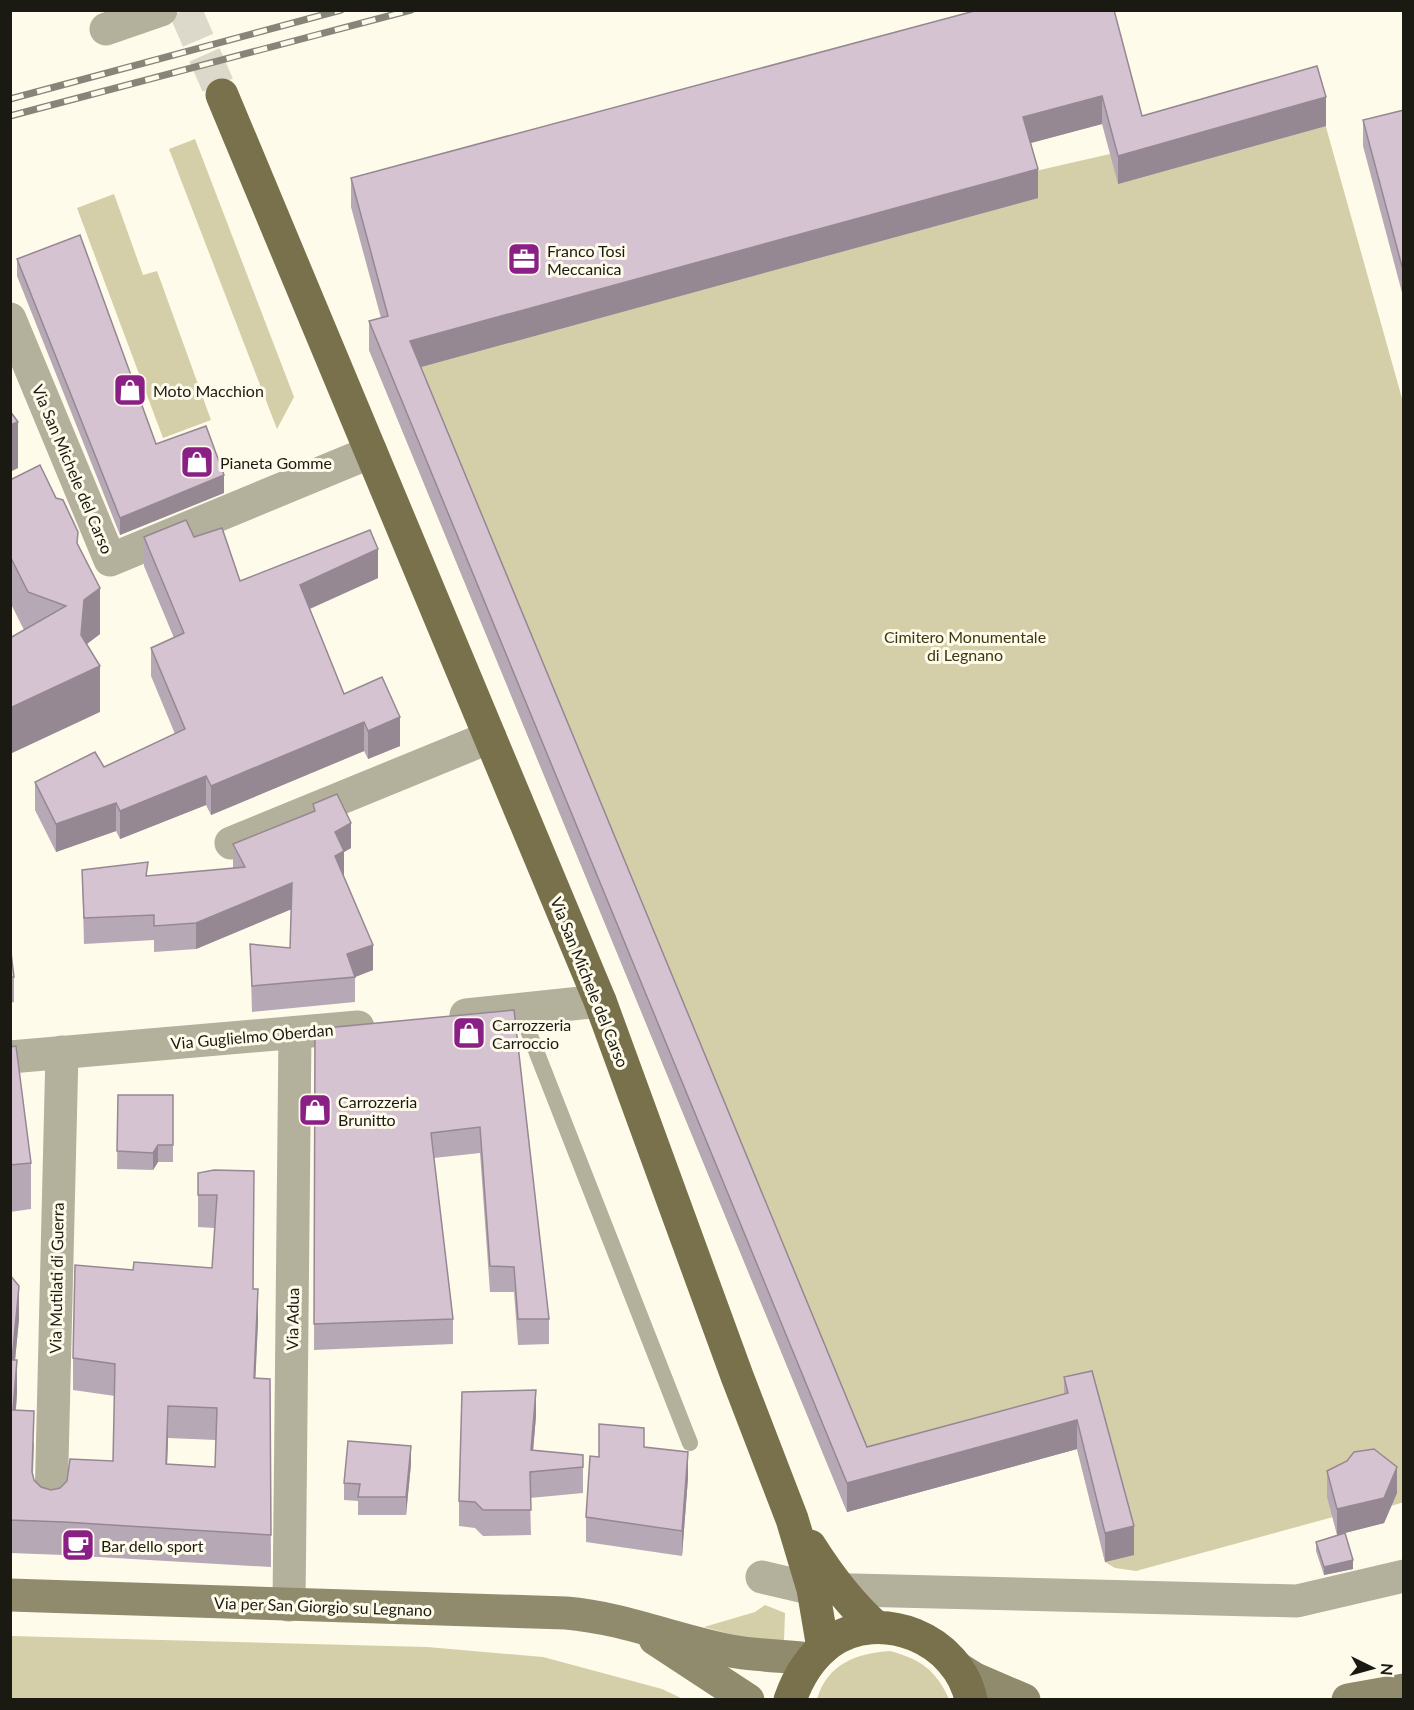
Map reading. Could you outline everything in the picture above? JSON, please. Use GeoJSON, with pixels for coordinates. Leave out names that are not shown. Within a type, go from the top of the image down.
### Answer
{"type":"FeatureCollection","features":[{"type":"Feature","properties":{"kind":"main road","name":"Via San Michele del Carso"},"geometry":{"type":"LineString","coordinates":[[222,95],[600,1001],[737,1376],[792,1519],[827,1589],[876,1627]]}},
{"type":"Feature","properties":{"kind":"main road","name":"Via San Michele del Carso"},"geometry":{"type":"LineString","coordinates":[[817,1654],[827,1589]]}},
{"type":"Feature","properties":{"kind":"main road"},"geometry":{"type":"LineString","coordinates":[[790,1700],[797,1679],[817,1654],[830,1643],[852,1632],[876,1627],[900,1629],[923,1637],[943,1651],[959,1670],[971,1700]]}},
{"type":"Feature","properties":{"kind":"street"},"geometry":{"type":"LineString","coordinates":[[119,20],[161,10]]}},
{"type":"Feature","properties":{"kind":"street","name":"Via San Michele del Carso"},"geometry":{"type":"LineString","coordinates":[[10,319],[110,560],[371,452]]}},
{"type":"Feature","properties":{"kind":"street"},"geometry":{"type":"LineString","coordinates":[[231,843],[490,737]]}},
{"type":"Feature","properties":{"kind":"street"},"geometry":{"type":"LineString","coordinates":[[437,1018],[600,1001]]}},
{"type":"Feature","properties":{"kind":"street","name":"Via Guglielmo Oberdan"},"geometry":{"type":"LineString","coordinates":[[10,1057],[390,1023]]}},
{"type":"Feature","properties":{"kind":"street","name":"Via Adua"},"geometry":{"type":"LineString","coordinates":[[289,1605],[295,1033]]}},
{"type":"Feature","properties":{"kind":"street","name":"Via Mutilati di Guerra"},"geometry":{"type":"LineString","coordinates":[[51,1504],[62,1052]]}},
{"type":"Feature","properties":{"kind":"street"},"geometry":{"type":"LineString","coordinates":[[762,1577],[827,1589],[1297,1601],[1404,1576]]}},
{"type":"Feature","properties":{"kind":"street","name":"Via per San Giorgio su Legnano"},"geometry":{"type":"LineString","coordinates":[[10,1595],[595,1615],[737,1652],[817,1654]]}},
{"type":"Feature","properties":{"kind":"street","name":"Via per San Giorgio su Legnano"},"geometry":{"type":"LineString","coordinates":[[633,1625],[748,1700]]}},
{"type":"Feature","properties":{"kind":"street"},"geometry":{"type":"LineString","coordinates":[[959,1670],[1024,1700]]}},
{"type":"Feature","properties":{"kind":"street"},"geometry":{"type":"LineString","coordinates":[[1348,1700],[1404,1690]]}},
{"type":"Feature","properties":{"kind":"lane"},"geometry":{"type":"LineString","coordinates":[[520,1010],[690,1443]]}},
{"type":"Feature","properties":{"kind":"green space","name":"Cimitero Monumentale di Legnano"},"geometry":{"type":"Polygon","coordinates":[[[1317,95],[1403,402],[1404,1502],[1391,1506],[1384,1523],[1359,1529],[1344,1514],[1136,1571],[1115,1568],[1105,1562],[1077,1449],[847,1512],[369,350],[1031,172],[1110,154],[1317,95]]]}},
{"type":"Feature","properties":{"kind":"green space"},"geometry":{"type":"Polygon","coordinates":[[[195,139],[294,397],[277,429],[169,149],[195,139]]]}},
{"type":"Feature","properties":{"kind":"green space"},"geometry":{"type":"Polygon","coordinates":[[[114,194],[143,275],[157,271],[211,420],[163,438],[77,208],[114,194]]]}},
{"type":"Feature","properties":{"kind":"green space"},"geometry":{"type":"Polygon","coordinates":[[[765,1605],[785,1613],[784,1640],[752,1640],[704,1627],[755,1612],[765,1605]]]}},
{"type":"Feature","properties":{"kind":"green space"},"geometry":{"type":"Polygon","coordinates":[[[11,1636],[427,1647],[543,1657],[662,1689],[683,1699],[11,1699],[11,1636]]]}},
{"type":"Feature","properties":{"kind":"green space"},"geometry":{"type":"Polygon","coordinates":[[[890,1651],[926,1667],[939,1680],[949,1699],[817,1699],[828,1677],[845,1663],[866,1654],[890,1651]]]}},
{"type":"Feature","properties":{"kind":"building"},"geometry":{"type":"Polygon","coordinates":[[[978,10],[1114,10],[1142,116],[1317,66],[1326,97],[1118,156],[1102,96],[1023,117],[1038,169],[410,341],[867,1447],[1068,1393],[1064,1377],[1092,1371],[1134,1526],[1105,1533],[1077,1420],[847,1483],[369,321],[388,316],[351,178],[978,10]]]}},
{"type":"Feature","properties":{"kind":"building"},"geometry":{"type":"Polygon","coordinates":[[[1404,110],[1404,274],[1363,120],[1404,110]]]}},
{"type":"Feature","properties":{"kind":"building"},"geometry":{"type":"Polygon","coordinates":[[[80,235],[156,444],[206,426],[224,475],[120,518],[17,259],[80,235]]]}},
{"type":"Feature","properties":{"kind":"building"},"geometry":{"type":"Polygon","coordinates":[[[10,411],[18,422],[10,425],[10,411]]]}},
{"type":"Feature","properties":{"kind":"building"},"geometry":{"type":"Polygon","coordinates":[[[40,465],[56,498],[63,500],[78,532],[77,543],[100,588],[84,600],[81,635],[100,666],[10,708],[10,638],[66,606],[28,592],[10,556],[10,480],[40,465]]]}},
{"type":"Feature","properties":{"kind":"building"},"geometry":{"type":"Polygon","coordinates":[[[186,520],[194,537],[222,528],[240,581],[370,530],[378,549],[300,585],[344,694],[382,677],[400,717],[368,731],[364,722],[211,786],[206,776],[120,811],[116,803],[56,824],[35,782],[95,752],[104,767],[185,729],[151,648],[184,633],[144,537],[186,520]]]}},
{"type":"Feature","properties":{"kind":"building"},"geometry":{"type":"Polygon","coordinates":[[[337,794],[351,823],[335,832],[344,851],[335,856],[373,945],[347,954],[355,977],[252,986],[250,944],[290,948],[292,883],[196,923],[154,926],[154,915],[84,918],[82,870],[148,862],[146,876],[245,867],[233,844],[315,811],[313,804],[337,794]]]}},
{"type":"Feature","properties":{"kind":"building"},"geometry":{"type":"Polygon","coordinates":[[[10,944],[14,977],[10,977],[10,944]]]}},
{"type":"Feature","properties":{"kind":"building"},"geometry":{"type":"Polygon","coordinates":[[[514,1010],[549,1319],[518,1319],[514,1267],[490,1266],[480,1127],[431,1133],[453,1319],[314,1324],[315,1029],[514,1010]]]}},
{"type":"Feature","properties":{"kind":"building"},"geometry":{"type":"Polygon","coordinates":[[[16,1046],[31,1163],[10,1165],[10,1047],[16,1046]]]}},
{"type":"Feature","properties":{"kind":"building"},"geometry":{"type":"Polygon","coordinates":[[[118,1095],[173,1095],[173,1145],[158,1145],[153,1153],[117,1151],[118,1095]]]}},
{"type":"Feature","properties":{"kind":"building"},"geometry":{"type":"Polygon","coordinates":[[[214,1170],[254,1171],[253,1289],[258,1289],[254,1378],[270,1379],[271,1535],[10,1520],[10,1275],[19,1286],[12,1360],[17,1360],[13,1410],[34,1411],[32,1472],[34,1480],[41,1487],[51,1490],[60,1488],[67,1481],[70,1459],[113,1461],[115,1364],[73,1358],[75,1265],[133,1270],[134,1262],[212,1268],[217,1195],[198,1195],[198,1173],[214,1170]],[[168,1406],[166,1464],[215,1467],[217,1408],[168,1406]]]}},
{"type":"Feature","properties":{"kind":"building"},"geometry":{"type":"Polygon","coordinates":[[[536,1390],[531,1450],[583,1455],[583,1467],[530,1472],[531,1510],[483,1510],[475,1502],[459,1501],[462,1392],[536,1390]]]}},
{"type":"Feature","properties":{"kind":"building"},"geometry":{"type":"Polygon","coordinates":[[[599,1424],[644,1428],[644,1447],[688,1452],[682,1531],[586,1517],[590,1456],[599,1457],[599,1424]]]}},
{"type":"Feature","properties":{"kind":"building"},"geometry":{"type":"Polygon","coordinates":[[[348,1441],[411,1446],[406,1497],[358,1497],[360,1484],[344,1483],[348,1441]]]}},
{"type":"Feature","properties":{"kind":"building"},"geometry":{"type":"Polygon","coordinates":[[[1374,1449],[1397,1467],[1384,1498],[1337,1509],[1327,1471],[1347,1461],[1354,1452],[1374,1449]]]}},
{"type":"Feature","properties":{"kind":"building"},"geometry":{"type":"Polygon","coordinates":[[[1345,1533],[1353,1560],[1324,1567],[1316,1542],[1345,1533]]]}},
{"type":"Feature","properties":{"kind":"tunnel"},"geometry":{"type":"LineString","coordinates":[[185,10],[222,95]]}},
{"type":"Feature","properties":{"kind":"railway"},"geometry":{"type":"LineString","coordinates":[[10,99],[341,10]]}},
{"type":"Feature","properties":{"kind":"railway"},"geometry":{"type":"LineString","coordinates":[[10,116],[411,10]]}},
{"type":"Feature","properties":{"kind":"place","name":"Franco Tosi Meccanica"},"geometry":{"type":"Point","coordinates":[524,259]}},
{"type":"Feature","properties":{"kind":"place","name":"Moto Macchion"},"geometry":{"type":"Point","coordinates":[130,390]}},
{"type":"Feature","properties":{"kind":"place","name":"Pianeta Gomme"},"geometry":{"type":"Point","coordinates":[197,462]}},
{"type":"Feature","properties":{"kind":"place","name":"Carrozzeria Carroccio"},"geometry":{"type":"Point","coordinates":[469,1033]}},
{"type":"Feature","properties":{"kind":"place","name":"Carrozzeria Brunitto"},"geometry":{"type":"Point","coordinates":[315,1110]}},
{"type":"Feature","properties":{"kind":"place","name":"Bar dello sport"},"geometry":{"type":"Point","coordinates":[78,1545]}}]}
